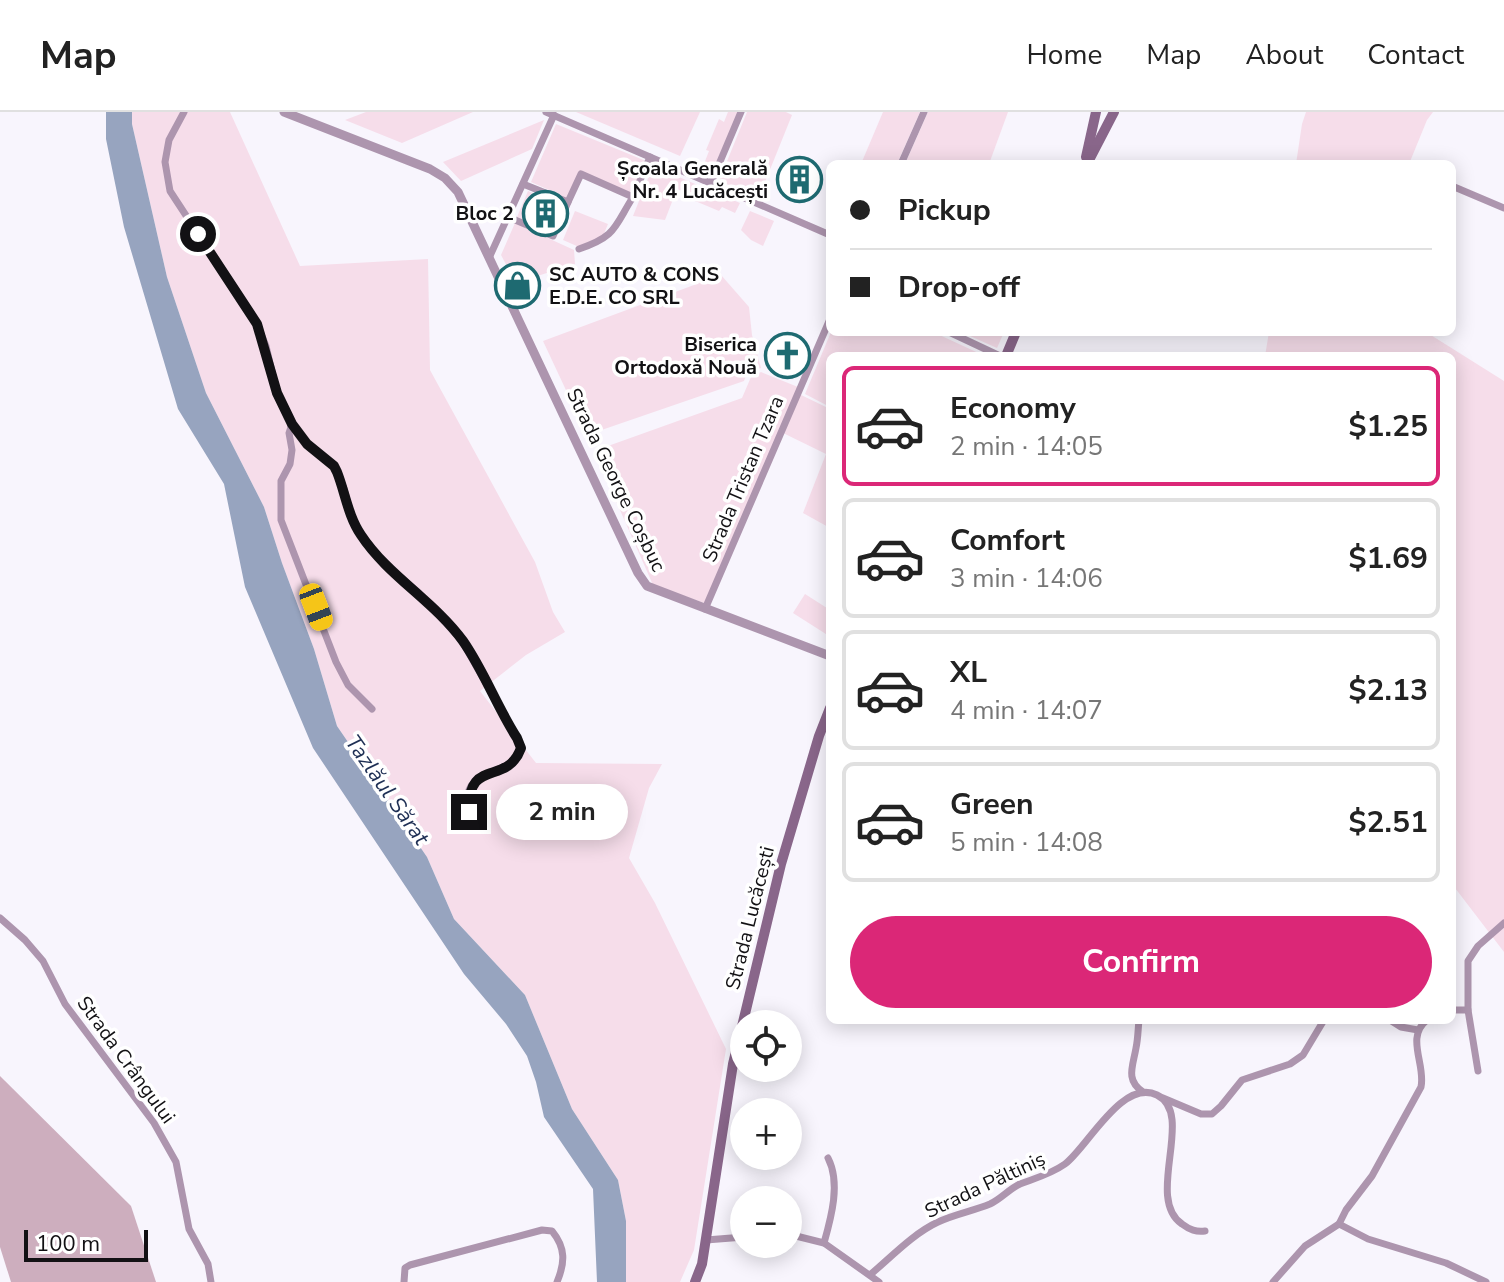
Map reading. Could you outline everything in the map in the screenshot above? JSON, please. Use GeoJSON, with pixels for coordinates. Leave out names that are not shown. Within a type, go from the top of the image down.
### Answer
{"type":"FeatureCollection","features":[{"type":"Feature","properties":{"kind":"main road"},"geometry":{"type":"LineString","coordinates":[[1087,160],[1096,112]]}},
{"type":"Feature","properties":{"kind":"main road"},"geometry":{"type":"LineString","coordinates":[[1088,160],[1113,112],[1103,112]]}},
{"type":"Feature","properties":{"kind":"main road","name":"Strada Lucăcești"},"geometry":{"type":"LineString","coordinates":[[695,1282],[702,1264],[733,1064],[781,864],[826,718]]}},
{"type":"Feature","properties":{"kind":"street"},"geometry":{"type":"LineString","coordinates":[[184,112],[169,140],[165,162],[170,191],[257,324],[277,393],[292,424],[307,444],[334,466],[361,535],[386,565],[419,593],[462,641],[521,748],[509,766],[487,774],[472,784],[468,794],[469,827]]}},
{"type":"Feature","properties":{"kind":"street","name":"Strada George Coșbuc"},"geometry":{"type":"LineString","coordinates":[[284,112],[430,169],[445,178],[458,192],[638,573],[647,586],[826,654]]}},
{"type":"Feature","properties":{"kind":"street"},"geometry":{"type":"LineString","coordinates":[[711,183],[741,112]]}},
{"type":"Feature","properties":{"kind":"street"},"geometry":{"type":"LineString","coordinates":[[903,160],[924,112]]}},
{"type":"Feature","properties":{"kind":"street"},"geometry":{"type":"LineString","coordinates":[[489,258],[523,184],[550,114],[826,233]]}},
{"type":"Feature","properties":{"kind":"street"},"geometry":{"type":"LineString","coordinates":[[579,249],[614,231],[650,157]]}},
{"type":"Feature","properties":{"kind":"street"},"geometry":{"type":"LineString","coordinates":[[508,217],[553,236],[581,174],[633,197]]}},
{"type":"Feature","properties":{"kind":"street"},"geometry":{"type":"LineString","coordinates":[[523,184],[568,202]]}},
{"type":"Feature","properties":{"kind":"street"},"geometry":{"type":"LineString","coordinates":[[1456,188],[1504,208]]}},
{"type":"Feature","properties":{"kind":"street","name":"Strada Tristan Tzara"},"geometry":{"type":"LineString","coordinates":[[705,609],[826,328]]}},
{"type":"Feature","properties":{"kind":"street"},"geometry":{"type":"LineString","coordinates":[[958,336],[994,352]]}},
{"type":"Feature","properties":{"kind":"street"},"geometry":{"type":"LineString","coordinates":[[292,424],[289,433],[292,450],[290,464],[281,481],[281,520],[336,662],[348,685],[372,709]]}},
{"type":"Feature","properties":{"kind":"street","name":"Strada Crângului"},"geometry":{"type":"LineString","coordinates":[[0,918],[43,961],[65,1004],[154,1123],[176,1162],[189,1229],[208,1264],[211,1282]]}},
{"type":"Feature","properties":{"kind":"street"},"geometry":{"type":"LineString","coordinates":[[1478,1071],[1468,1010],[1468,961],[1471,954],[1504,923]]}},
{"type":"Feature","properties":{"kind":"street"},"geometry":{"type":"LineString","coordinates":[[1456,1010],[1468,1010]]}},
{"type":"Feature","properties":{"kind":"street"},"geometry":{"type":"LineString","coordinates":[[1139,1024],[1130,1072],[1134,1084],[1145,1093],[1201,1114],[1212,1114],[1249,1076],[1290,1064],[1303,1055],[1322,1024]]}},
{"type":"Feature","properties":{"kind":"street"},"geometry":{"type":"LineString","coordinates":[[1396,1024],[1418,1030]]}},
{"type":"Feature","properties":{"kind":"street"},"geometry":{"type":"LineString","coordinates":[[1273,1282],[1305,1246],[1339,1224],[1372,1176],[1419,1095],[1423,1080],[1416,1038],[1423,1024]]}},
{"type":"Feature","properties":{"kind":"street","name":"Strada Păltiniș"},"geometry":{"type":"LineString","coordinates":[[871,1274],[937,1222],[995,1202],[1016,1186],[1068,1162],[1110,1113],[1133,1096],[1145,1093]]}},
{"type":"Feature","properties":{"kind":"street"},"geometry":{"type":"LineString","coordinates":[[1161,1097],[1168,1105],[1171,1117],[1167,1198],[1170,1210],[1188,1228],[1205,1231]]}},
{"type":"Feature","properties":{"kind":"street"},"geometry":{"type":"LineString","coordinates":[[824,1243],[835,1179],[828,1158]]}},
{"type":"Feature","properties":{"kind":"street"},"geometry":{"type":"LineString","coordinates":[[1339,1224],[1368,1239],[1446,1263],[1486,1282]]}},
{"type":"Feature","properties":{"kind":"street"},"geometry":{"type":"LineString","coordinates":[[404,1282],[405,1268],[410,1265],[542,1230],[552,1231],[563,1247],[564,1260],[557,1282]]}},
{"type":"Feature","properties":{"kind":"street"},"geometry":{"type":"LineString","coordinates":[[706,1240],[730,1238]]}},
{"type":"Feature","properties":{"kind":"street"},"geometry":{"type":"LineString","coordinates":[[802,1238],[824,1243],[879,1282]]}},
{"type":"Feature","properties":{"kind":"shaded area"},"geometry":{"type":"Polygon","coordinates":[[[132,112],[230,112],[300,266],[428,259],[430,370],[535,562],[553,612],[565,632],[526,655],[480,691],[536,763],[662,764],[649,788],[629,858],[655,903],[726,1049],[694,1250],[680,1282],[626,1282],[626,1221],[618,1180],[572,1109],[525,995],[454,919],[427,857],[337,726],[314,649],[264,507],[206,393],[167,277],[132,124],[132,112]]]}},
{"type":"Feature","properties":{"kind":"shaded area"},"geometry":{"type":"Polygon","coordinates":[[[366,112],[473,112],[402,143],[345,120],[366,112]]]}},
{"type":"Feature","properties":{"kind":"shaded area"},"geometry":{"type":"Polygon","coordinates":[[[576,112],[700,112],[680,156],[576,112]]]}},
{"type":"Feature","properties":{"kind":"shaded area"},"geometry":{"type":"Polygon","coordinates":[[[728,112],[738,112],[712,172],[702,169],[719,119],[724,122],[728,112]]]}},
{"type":"Feature","properties":{"kind":"shaded area"},"geometry":{"type":"Polygon","coordinates":[[[747,112],[786,112],[792,115],[759,197],[719,181],[747,112]]]}},
{"type":"Feature","properties":{"kind":"shaded area"},"geometry":{"type":"Polygon","coordinates":[[[883,112],[920,112],[899,160],[863,160],[883,112]]]}},
{"type":"Feature","properties":{"kind":"shaded area"},"geometry":{"type":"Polygon","coordinates":[[[928,112],[1008,112],[990,160],[907,160],[928,112]]]}},
{"type":"Feature","properties":{"kind":"shaded area"},"geometry":{"type":"Polygon","coordinates":[[[1306,112],[1433,112],[1411,160],[1297,160],[1306,112]]]}},
{"type":"Feature","properties":{"kind":"shaded area"},"geometry":{"type":"Polygon","coordinates":[[[544,120],[532,149],[461,181],[443,162],[544,120]]]}},
{"type":"Feature","properties":{"kind":"shaded area"},"geometry":{"type":"Polygon","coordinates":[[[556,124],[646,161],[631,193],[580,171],[567,198],[531,182],[556,124]]]}},
{"type":"Feature","properties":{"kind":"shaded area"},"geometry":{"type":"Polygon","coordinates":[[[653,166],[740,203],[735,213],[722,207],[719,211],[688,198],[690,194],[677,189],[665,220],[633,216],[653,166]]]}},
{"type":"Feature","properties":{"kind":"shaded area"},"geometry":{"type":"Polygon","coordinates":[[[528,191],[563,206],[552,233],[517,217],[528,191]]]}},
{"type":"Feature","properties":{"kind":"shaded area"},"geometry":{"type":"Polygon","coordinates":[[[575,211],[608,224],[603,236],[579,247],[563,240],[575,211]]]}},
{"type":"Feature","properties":{"kind":"shaded area"},"geometry":{"type":"Polygon","coordinates":[[[750,211],[774,221],[763,246],[741,230],[750,211]]]}},
{"type":"Feature","properties":{"kind":"shaded area"},"geometry":{"type":"Polygon","coordinates":[[[515,223],[574,250],[575,264],[528,279],[522,277],[516,267],[509,270],[501,255],[515,223]]]}},
{"type":"Feature","properties":{"kind":"shaded area"},"geometry":{"type":"Polygon","coordinates":[[[721,275],[749,307],[752,335],[761,368],[747,373],[744,381],[587,435],[543,341],[721,275]]]}},
{"type":"Feature","properties":{"kind":"shaded area"},"geometry":{"type":"Polygon","coordinates":[[[829,336],[942,336],[976,352],[826,352],[826,405],[805,394],[829,336]]]}},
{"type":"Feature","properties":{"kind":"shaded area"},"geometry":{"type":"Polygon","coordinates":[[[970,336],[1002,336],[997,348],[970,336]]]}},
{"type":"Feature","properties":{"kind":"shaded area"},"geometry":{"type":"Polygon","coordinates":[[[1268,336],[1432,336],[1504,381],[1504,952],[1456,889],[1456,352],[1266,352],[1268,336]]]}},
{"type":"Feature","properties":{"kind":"shaded area"},"geometry":{"type":"Polygon","coordinates":[[[761,372],[798,387],[707,604],[653,585],[594,451],[742,398],[751,377],[761,372]]]}},
{"type":"Feature","properties":{"kind":"shaded area"},"geometry":{"type":"Polygon","coordinates":[[[797,393],[826,407],[826,454],[781,432],[797,393]]]}},
{"type":"Feature","properties":{"kind":"shaded area"},"geometry":{"type":"Polygon","coordinates":[[[826,454],[826,526],[803,513],[826,454]]]}},
{"type":"Feature","properties":{"kind":"shaded area"},"geometry":{"type":"Polygon","coordinates":[[[805,594],[826,607],[826,634],[793,613],[805,594]]]}},
{"type":"Feature","properties":{"kind":"shaded area"},"geometry":{"type":"Polygon","coordinates":[[[0,1076],[131,1206],[156,1282],[11,1282],[0,1247],[0,1076]]]}},
{"type":"Feature","properties":{"kind":"water"},"geometry":{"type":"Polygon","coordinates":[[[106,112],[132,112],[132,124],[167,277],[206,393],[264,507],[314,649],[337,726],[427,857],[454,919],[525,995],[572,1109],[618,1180],[626,1221],[626,1282],[597,1282],[593,1189],[544,1117],[527,1056],[506,1024],[464,974],[313,748],[245,587],[224,484],[178,409],[124,227],[106,139],[106,112]]]}},
{"type":"Feature","properties":{"kind":"place","name":"Școala Generală Nr. 4 Lucăcești"},"geometry":{"type":"Point","coordinates":[799,179]}},
{"type":"Feature","properties":{"kind":"place","name":"Bloc 2"},"geometry":{"type":"Point","coordinates":[545,213]}},
{"type":"Feature","properties":{"kind":"place","name":"SC AUTO & CONS E.D.E. CO SRL"},"geometry":{"type":"Point","coordinates":[518,285]}},
{"type":"Feature","properties":{"kind":"place","name":"Biserica Ortodoxă Nouă"},"geometry":{"type":"Point","coordinates":[788,356]}},
{"type":"Feature","properties":{"kind":"route"},"geometry":{"type":"LineString","coordinates":[[198,234],[257,324],[266,346],[277,393],[292,424],[307,444],[334,466],[361,535],[386,565],[419,593],[462,641],[517,738],[521,748],[509,766],[487,774],[472,784],[468,794],[469,812]]}},
{"type":"Feature","properties":{"kind":"water label","name":"Tazlăul Sărat"},"geometry":{"type":"Point","coordinates":[387,790]}}]}
